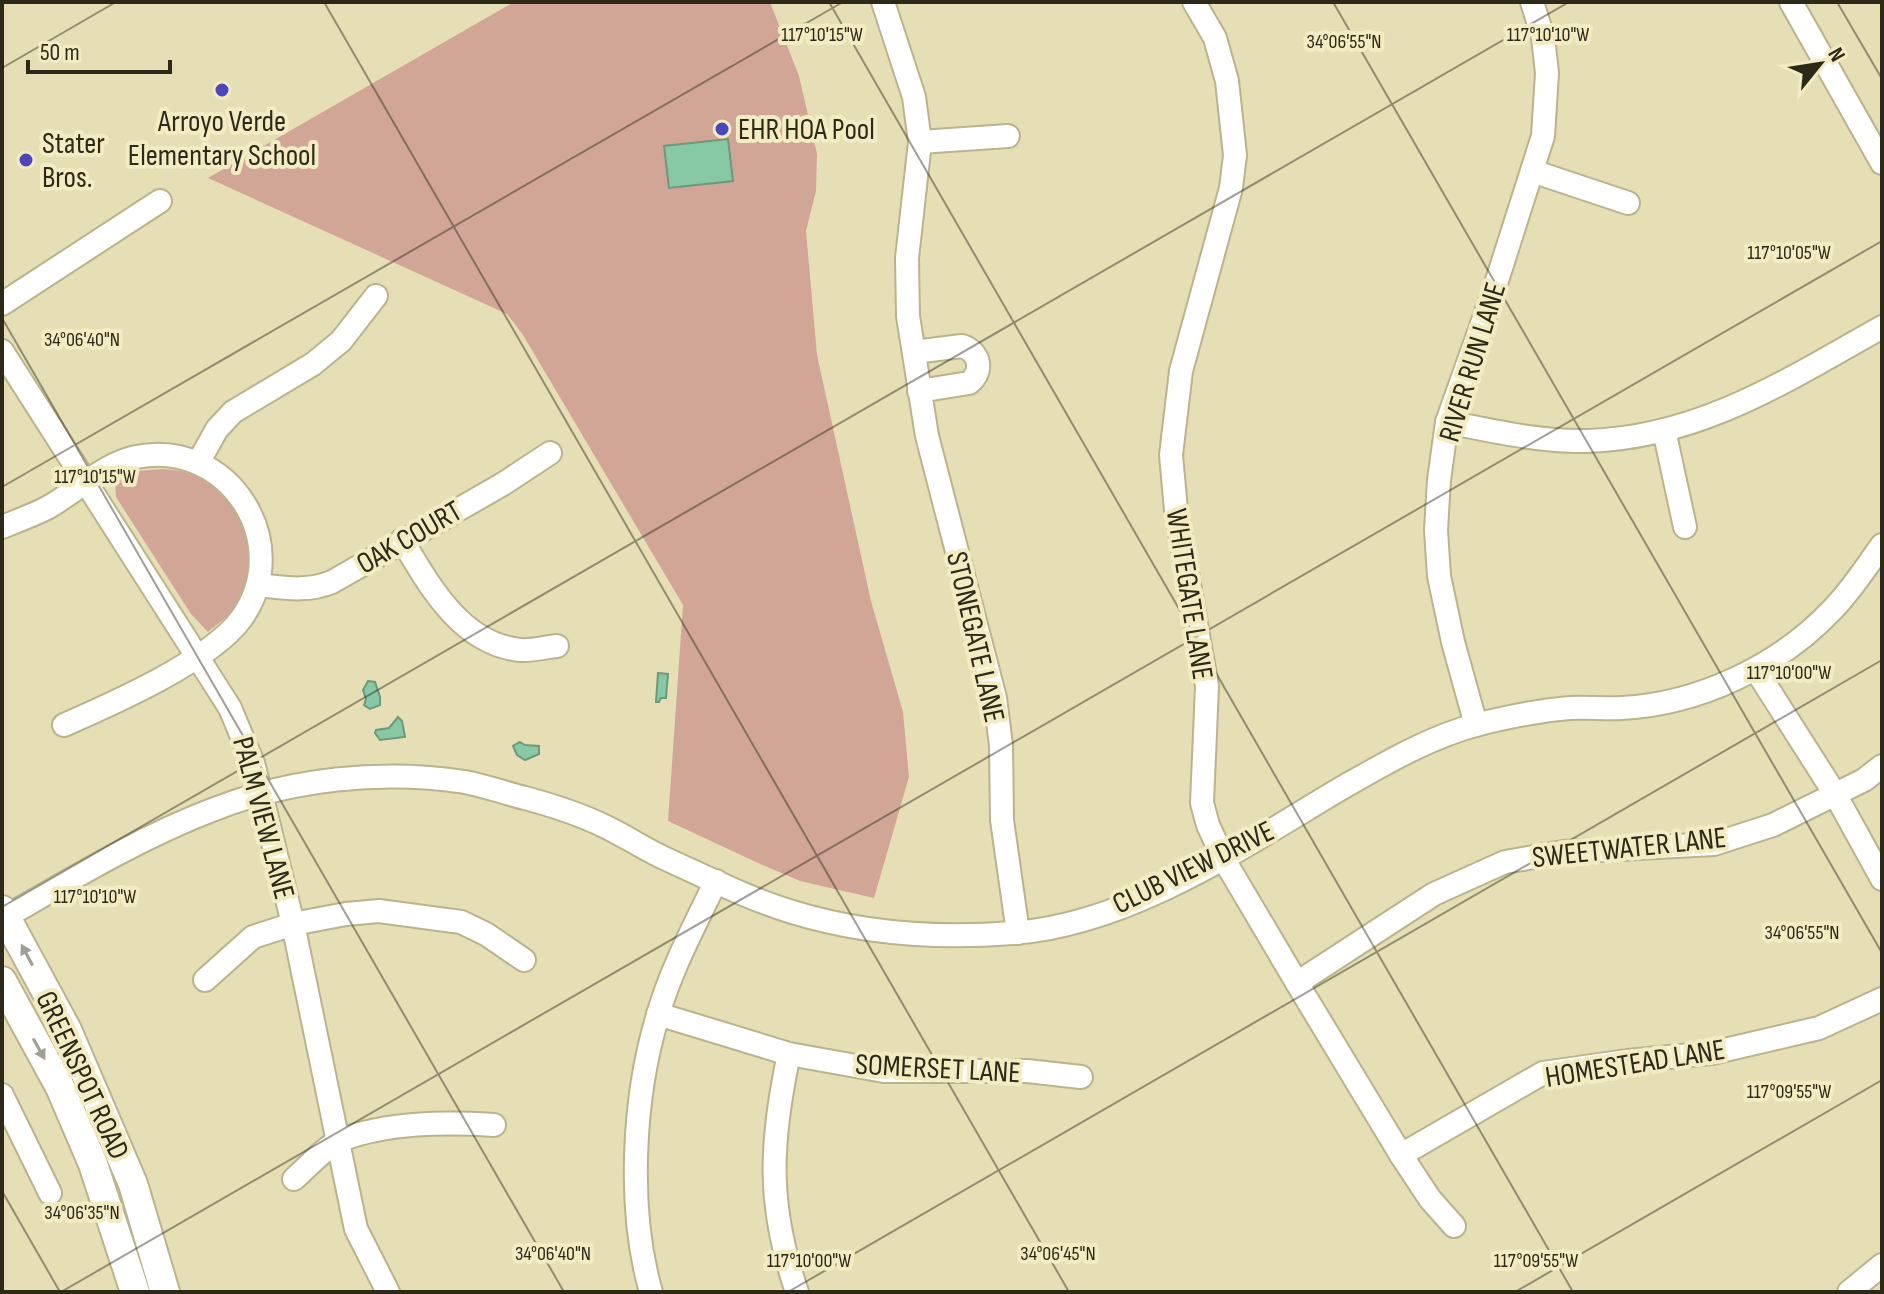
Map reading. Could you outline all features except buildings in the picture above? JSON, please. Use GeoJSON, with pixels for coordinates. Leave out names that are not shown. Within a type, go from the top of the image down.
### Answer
{"type":"FeatureCollection","features":[{"type":"Feature","properties":{"kind":"main road","name":"GREENSPOT ROAD"},"geometry":{"type":"LineString","coordinates":[[3,915],[67,1030],[133,1184],[165,1292]]}},
{"type":"Feature","properties":{"kind":"main road","name":"GREENSPOT ROAD"},"geometry":{"type":"LineString","coordinates":[[2,981],[60,1087],[88,1152],[135,1292]]}},
{"type":"Feature","properties":{"kind":"street","name":"STONEGATE LANE"},"geometry":{"type":"LineString","coordinates":[[883,2],[914,97],[920,142],[907,258],[908,316],[919,391],[942,497],[995,698],[1001,745],[1002,820],[1018,933]]}},
{"type":"Feature","properties":{"kind":"street","name":"WHITEGATE LANE"},"geometry":{"type":"LineString","coordinates":[[1194,2],[1215,38],[1227,81],[1235,155],[1231,188],[1181,371],[1171,455],[1176,510],[1207,686],[1202,803],[1223,858],[1297,983],[1401,1155],[1430,1199],[1454,1226]]}},
{"type":"Feature","properties":{"kind":"street","name":"RIVER RUN LANE"},"geometry":{"type":"LineString","coordinates":[[1476,725],[1439,576],[1436,530],[1439,480],[1447,422],[1494,290],[1543,136],[1547,73],[1543,37],[1532,2]]}},
{"type":"Feature","properties":{"kind":"street"},"geometry":{"type":"LineString","coordinates":[[1791,2],[1882,163]]}},
{"type":"Feature","properties":{"kind":"street"},"geometry":{"type":"LineString","coordinates":[[920,142],[1008,136]]}},
{"type":"Feature","properties":{"kind":"street"},"geometry":{"type":"LineString","coordinates":[[1532,171],[1628,203]]}},
{"type":"Feature","properties":{"kind":"street"},"geometry":{"type":"LineString","coordinates":[[2,304],[160,201]]}},
{"type":"Feature","properties":{"kind":"street"},"geometry":{"type":"LineString","coordinates":[[198,463],[217,429],[233,412],[313,364],[341,341],[376,296]]}},
{"type":"Feature","properties":{"kind":"street"},"geometry":{"type":"LineString","coordinates":[[1447,422],[1533,438],[1586,441],[1664,430],[1735,408],[1882,327]]}},
{"type":"Feature","properties":{"kind":"street"},"geometry":{"type":"LineString","coordinates":[[914,352],[962,346],[969,348],[979,365],[975,378],[969,383],[919,391]]}},
{"type":"Feature","properties":{"kind":"street","name":"PALM VIEW LANE"},"geometry":{"type":"LineString","coordinates":[[2,351],[242,731],[262,795],[293,924],[356,1229],[388,1292]]}},
{"type":"Feature","properties":{"kind":"street"},"geometry":{"type":"LineString","coordinates":[[1664,430],[1685,527]]}},
{"type":"Feature","properties":{"kind":"street","name":"OAK COURT"},"geometry":{"type":"LineString","coordinates":[[259,585],[318,588],[503,484],[550,453]]}},
{"type":"Feature","properties":{"kind":"street"},"geometry":{"type":"LineString","coordinates":[[2,527],[47,508],[114,465],[134,457],[179,455],[198,463],[239,493],[251,515],[259,540],[262,561],[259,585],[239,622],[225,636],[125,699],[64,725]]}},
{"type":"Feature","properties":{"kind":"street"},"geometry":{"type":"LineString","coordinates":[[402,540],[445,607],[471,630],[520,650],[557,646]]}},
{"type":"Feature","properties":{"kind":"street","name":"CLUB VIEW DRIVE"},"geometry":{"type":"LineString","coordinates":[[3,915],[152,835],[216,808],[317,782],[426,777],[471,783],[560,808],[787,911],[876,931],[940,936],[1018,933],[1070,923],[1150,896],[1426,743],[1476,725],[1570,708],[1624,708],[1665,703],[1756,670],[1832,611],[1882,545]]}},
{"type":"Feature","properties":{"kind":"street"},"geometry":{"type":"LineString","coordinates":[[1756,670],[1835,794],[1882,879]]}},
{"type":"Feature","properties":{"kind":"street","name":"SWEETWATER LANE"},"geometry":{"type":"LineString","coordinates":[[1297,983],[1434,894],[1505,862],[1563,852],[1714,844],[1773,825],[1864,780],[1882,766]]}},
{"type":"Feature","properties":{"kind":"street"},"geometry":{"type":"LineString","coordinates":[[651,1292],[638,1207],[637,1146],[643,1078],[658,1014],[684,947],[716,881]]}},
{"type":"Feature","properties":{"kind":"street"},"geometry":{"type":"LineString","coordinates":[[205,980],[253,937],[293,924],[379,911],[461,922],[486,934],[524,960]]}},
{"type":"Feature","properties":{"kind":"street","name":"HOMESTEAD LANE"},"geometry":{"type":"LineString","coordinates":[[1401,1155],[1543,1073],[1712,1053],[1819,1028],[1882,999]]}},
{"type":"Feature","properties":{"kind":"street","name":"SOMERSET LANE"},"geometry":{"type":"LineString","coordinates":[[658,1014],[789,1054],[884,1071],[1027,1071],[1081,1077]]}},
{"type":"Feature","properties":{"kind":"street"},"geometry":{"type":"LineString","coordinates":[[789,1054],[773,1141],[773,1172],[781,1239],[797,1292]]}},
{"type":"Feature","properties":{"kind":"street"},"geometry":{"type":"LineString","coordinates":[[2,1095],[50,1193]]}},
{"type":"Feature","properties":{"kind":"street"},"geometry":{"type":"LineString","coordinates":[[294,1179],[339,1141],[393,1128],[445,1122],[494,1125]]}},
{"type":"Feature","properties":{"kind":"street"},"geometry":{"type":"LineString","coordinates":[[1849,1292],[1880,1270]]}},
{"type":"Feature","properties":{"kind":"shaded area"},"geometry":{"type":"Polygon","coordinates":[[[514,2],[770,2],[799,76],[817,154],[816,191],[806,231],[817,355],[871,601],[903,712],[909,777],[874,898],[800,881],[668,821],[683,605],[523,335],[507,314],[208,178],[514,2]]]}},
{"type":"Feature","properties":{"kind":"shaded area"},"geometry":{"type":"Polygon","coordinates":[[[728,139],[733,181],[669,188],[664,146],[728,139]]]}},
{"type":"Feature","properties":{"kind":"shaded area"},"geometry":{"type":"Polygon","coordinates":[[[163,469],[195,475],[220,491],[242,520],[248,537],[250,555],[245,590],[227,617],[208,632],[191,614],[116,497],[115,483],[137,471],[163,469]]]}},
{"type":"Feature","properties":{"kind":"shaded area"},"geometry":{"type":"Polygon","coordinates":[[[658,673],[668,674],[666,698],[656,702],[658,673]]]}},
{"type":"Feature","properties":{"kind":"shaded area"},"geometry":{"type":"Polygon","coordinates":[[[368,681],[375,682],[380,697],[380,705],[370,709],[364,705],[363,690],[368,681]]]}},
{"type":"Feature","properties":{"kind":"shaded area"},"geometry":{"type":"Polygon","coordinates":[[[398,717],[402,721],[405,737],[380,740],[376,730],[389,728],[398,717]]]}},
{"type":"Feature","properties":{"kind":"shaded area"},"geometry":{"type":"Polygon","coordinates":[[[520,742],[539,746],[539,754],[525,760],[517,755],[513,746],[520,742]]]}},
{"type":"Feature","properties":{"kind":"place","name":"Arroyo Verde Elementary School"},"geometry":{"type":"Point","coordinates":[222,90]}},
{"type":"Feature","properties":{"kind":"place","name":"EHR HOA Pool"},"geometry":{"type":"Point","coordinates":[722,129]}},
{"type":"Feature","properties":{"kind":"place","name":"Stater Bros."},"geometry":{"type":"Point","coordinates":[26,160]}}]}
